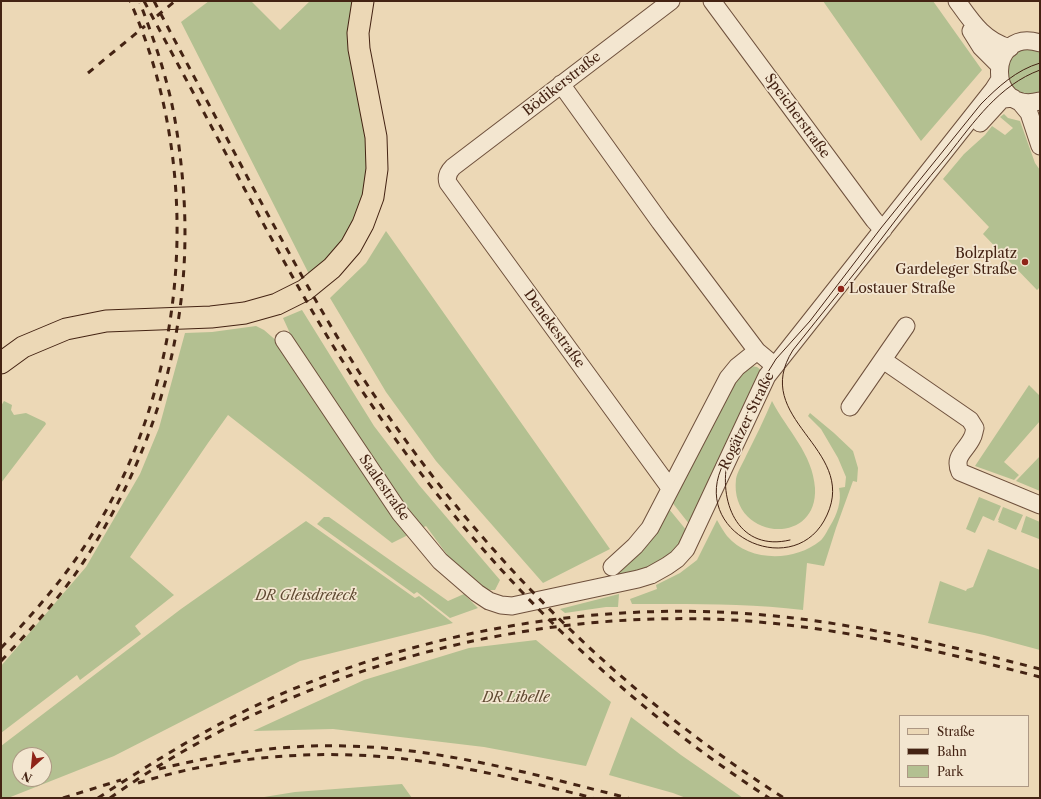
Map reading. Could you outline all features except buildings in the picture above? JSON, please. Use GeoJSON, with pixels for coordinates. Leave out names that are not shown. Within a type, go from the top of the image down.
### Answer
{"type":"FeatureCollection","features":[{"type":"Feature","properties":{"kind":"main road"},"geometry":{"type":"LineString","coordinates":[[1,363],[23,347],[66,329],[106,321],[211,317],[245,313],[277,304],[312,285],[342,257],[354,241],[363,224],[373,197],[377,168],[376,137],[359,49],[358,33],[362,1]]}},
{"type":"Feature","properties":{"kind":"street","name":"Bödikerstraße"},"geometry":{"type":"LineString","coordinates":[[453,167],[671,1]]}},
{"type":"Feature","properties":{"kind":"street","name":"Speicherstraße"},"geometry":{"type":"LineString","coordinates":[[712,1],[883,230]]}},
{"type":"Feature","properties":{"kind":"street"},"geometry":{"type":"LineString","coordinates":[[960,6],[987,38],[995,43],[1010,48],[1019,43],[1036,38]]}},
{"type":"Feature","properties":{"kind":"street"},"geometry":{"type":"LineString","coordinates":[[960,6],[972,33],[1000,72],[1004,89],[1029,113],[1040,146]]}},
{"type":"Feature","properties":{"kind":"street","name":"Rogätzer Straße"},"geometry":{"type":"LineString","coordinates":[[512,606],[638,579],[657,572],[671,564],[688,546],[767,376],[993,90],[1000,72],[1003,56],[1010,48]]}},
{"type":"Feature","properties":{"kind":"street"},"geometry":{"type":"LineString","coordinates":[[561,84],[660,222],[757,351],[776,366]]}},
{"type":"Feature","properties":{"kind":"street","name":"Rogätzer Straße"},"geometry":{"type":"LineString","coordinates":[[940,157],[977,126],[1001,100],[1004,98],[1016,99]]}},
{"type":"Feature","properties":{"kind":"street"},"geometry":{"type":"LineString","coordinates":[[1016,99],[1029,103],[1040,101]]}},
{"type":"Feature","properties":{"kind":"street","name":"Denekestraße"},"geometry":{"type":"LineString","coordinates":[[453,167],[447,175],[448,183],[670,488]]}},
{"type":"Feature","properties":{"kind":"street"},"geometry":{"type":"LineString","coordinates":[[850,407],[906,326]]}},
{"type":"Feature","properties":{"kind":"street","name":"Saalestraße"},"geometry":{"type":"LineString","coordinates":[[284,340],[400,513],[440,561],[477,593],[495,603],[512,606]]}},
{"type":"Feature","properties":{"kind":"street","name":"Rogätzer Straße"},"geometry":{"type":"LineString","coordinates":[[612,567],[624,557],[654,521],[728,378],[737,367],[757,351]]}},
{"type":"Feature","properties":{"kind":"street"},"geometry":{"type":"LineString","coordinates":[[883,360],[970,420],[976,428],[972,438],[959,456],[957,465],[960,472],[1040,505]]}},
{"type":"Feature","properties":{"kind":"green space"},"geometry":{"type":"Polygon","coordinates":[[[209,1],[251,1],[280,30],[310,1],[355,1],[366,124],[368,178],[360,211],[339,248],[310,276],[181,22],[209,1]]]}},
{"type":"Feature","properties":{"kind":"green space"},"geometry":{"type":"Polygon","coordinates":[[[823,1],[933,1],[982,70],[921,141],[823,1]]]}},
{"type":"Feature","properties":{"kind":"green space"},"geometry":{"type":"Polygon","coordinates":[[[1040,48],[1040,93],[1025,95],[1011,87],[1005,70],[1016,51],[1040,48]]]}},
{"type":"Feature","properties":{"kind":"green space"},"geometry":{"type":"Polygon","coordinates":[[[1004,114],[1008,118],[1020,121],[1035,163],[1040,170],[1040,287],[1037,290],[983,234],[989,227],[943,179],[964,154],[985,135],[992,126],[1005,135],[1013,128],[1000,117],[1004,114]]]}},
{"type":"Feature","properties":{"kind":"green space"},"geometry":{"type":"Polygon","coordinates":[[[386,231],[610,549],[543,583],[436,461],[386,392],[330,298],[366,263],[386,231]]]}},
{"type":"Feature","properties":{"kind":"green space"},"geometry":{"type":"Polygon","coordinates":[[[302,310],[374,426],[419,485],[500,580],[495,590],[481,590],[462,575],[426,526],[392,543],[228,415],[130,557],[174,595],[135,626],[141,634],[80,680],[77,675],[1,733],[1,666],[86,567],[140,474],[159,428],[185,333],[212,332],[256,326],[264,330],[286,349],[294,342],[283,318],[302,310]]]}},
{"type":"Feature","properties":{"kind":"green space"},"geometry":{"type":"Polygon","coordinates":[[[751,366],[757,367],[761,370],[760,377],[690,525],[671,501],[733,381],[751,366]]]}},
{"type":"Feature","properties":{"kind":"green space"},"geometry":{"type":"Polygon","coordinates":[[[1029,385],[1040,396],[1040,421],[1004,462],[1019,475],[1014,480],[975,466],[1029,385]]]}},
{"type":"Feature","properties":{"kind":"green space"},"geometry":{"type":"Polygon","coordinates":[[[4,401],[12,405],[11,410],[14,415],[26,413],[45,422],[46,424],[1,483],[1,406],[4,401]]]}},
{"type":"Feature","properties":{"kind":"green space"},"geometry":{"type":"Polygon","coordinates":[[[772,401],[810,464],[815,488],[812,507],[803,520],[789,528],[774,529],[759,524],[746,515],[738,499],[736,479],[739,470],[772,401]]]}},
{"type":"Feature","properties":{"kind":"green space"},"geometry":{"type":"Polygon","coordinates":[[[810,413],[853,451],[858,468],[857,482],[853,481],[824,566],[807,563],[803,610],[739,605],[632,604],[630,599],[657,589],[656,585],[680,573],[697,560],[717,520],[727,536],[736,545],[759,555],[785,556],[798,553],[821,540],[837,513],[840,498],[839,488],[845,487],[846,477],[838,458],[821,429],[808,416],[810,413]]]}},
{"type":"Feature","properties":{"kind":"green space"},"geometry":{"type":"Polygon","coordinates":[[[1040,456],[1040,491],[1016,481],[1040,456]]]}},
{"type":"Feature","properties":{"kind":"green space"},"geometry":{"type":"Polygon","coordinates":[[[979,497],[1001,506],[994,521],[983,516],[975,533],[966,529],[979,497]]]}},
{"type":"Feature","properties":{"kind":"green space"},"geometry":{"type":"Polygon","coordinates":[[[1003,507],[1023,515],[1016,530],[998,522],[1003,507]]]}},
{"type":"Feature","properties":{"kind":"green space"},"geometry":{"type":"Polygon","coordinates":[[[669,509],[687,531],[678,547],[657,564],[615,577],[614,574],[669,509]]]}},
{"type":"Feature","properties":{"kind":"green space"},"geometry":{"type":"Polygon","coordinates":[[[1026,516],[1040,522],[1039,539],[1021,532],[1026,516]]]}},
{"type":"Feature","properties":{"kind":"green space"},"geometry":{"type":"Polygon","coordinates":[[[324,517],[329,517],[448,601],[464,594],[478,608],[450,618],[417,592],[414,594],[317,524],[324,517]]]}},
{"type":"Feature","properties":{"kind":"green space","name":"DR Gleisdreieck"},"geometry":{"type":"Polygon","coordinates":[[[306,521],[415,598],[419,596],[453,623],[300,661],[114,756],[52,781],[52,747],[12,747],[12,787],[36,787],[8,798],[1,798],[1,746],[181,609],[306,521]]]}},
{"type":"Feature","properties":{"kind":"green space"},"geometry":{"type":"Polygon","coordinates":[[[988,549],[1040,570],[1040,650],[984,635],[928,623],[940,581],[966,591],[967,589],[973,587],[988,549]]]}},
{"type":"Feature","properties":{"kind":"green space"},"geometry":{"type":"Polygon","coordinates":[[[619,594],[618,607],[606,607],[565,613],[560,609],[619,594]]]}},
{"type":"Feature","properties":{"kind":"green space","name":"DR Libelle"},"geometry":{"type":"Polygon","coordinates":[[[536,640],[611,702],[586,766],[484,747],[333,729],[253,731],[364,680],[469,648],[536,640]]]}},
{"type":"Feature","properties":{"kind":"green space"},"geometry":{"type":"Polygon","coordinates":[[[631,717],[681,755],[743,798],[686,798],[609,775],[631,717]]]}},
{"type":"Feature","properties":{"kind":"green space"},"geometry":{"type":"Polygon","coordinates":[[[402,784],[412,798],[258,798],[295,792],[402,784]]]}},
{"type":"Feature","properties":{"kind":"tram line"},"geometry":{"type":"LineString","coordinates":[[1040,63],[1015,75],[1001,85],[981,104],[881,228],[810,321],[776,359],[763,380],[721,469],[716,493],[722,514],[734,531],[752,543],[773,548],[794,546],[813,535],[827,515],[833,492],[829,471],[793,415],[784,395],[783,374],[793,350],[914,196],[988,106],[1012,85],[1040,70]]}},
{"type":"Feature","properties":{"kind":"tram line"},"geometry":{"type":"LineString","coordinates":[[727,463],[725,479],[726,494],[730,509],[737,522],[746,532],[758,539],[773,542],[790,540]]}},
{"type":"Feature","properties":{"kind":"railway"},"geometry":{"type":"LineString","coordinates":[[1,648],[41,604],[78,556],[115,493],[144,427],[163,357],[174,285],[177,212],[170,140],[155,69],[130,1]]}},
{"type":"Feature","properties":{"kind":"railway"},"geometry":{"type":"LineString","coordinates":[[144,1],[288,269],[319,323],[369,401],[453,514],[500,568],[549,620],[601,669],[655,715],[711,758],[769,798]]}},
{"type":"Feature","properties":{"kind":"railway"},"geometry":{"type":"LineString","coordinates":[[154,1],[251,184],[331,326],[359,372],[402,435],[447,495],[497,553],[549,608],[604,661],[661,710],[721,756],[784,798]]}},
{"type":"Feature","properties":{"kind":"railway"},"geometry":{"type":"LineString","coordinates":[[157,16],[175,1]]}},
{"type":"Feature","properties":{"kind":"railway"},"geometry":{"type":"LineString","coordinates":[[1,661],[67,586],[112,515],[134,471],[152,425],[166,379],[176,332],[183,284],[185,234],[183,184],[175,121],[170,96],[155,43],[140,3]]}},
{"type":"Feature","properties":{"kind":"railway"},"geometry":{"type":"LineString","coordinates":[[88,73],[145,26]]}},
{"type":"Feature","properties":{"kind":"railway"},"geometry":{"type":"LineString","coordinates":[[98,798],[186,743],[255,706],[279,695],[340,671],[402,651],[466,635],[530,623],[596,615],[662,611],[727,612],[793,618],[856,627],[948,646],[1040,669]]}},
{"type":"Feature","properties":{"kind":"railway"},"geometry":{"type":"LineString","coordinates":[[110,798],[180,753],[255,714],[333,682],[414,656],[497,636],[581,624],[665,619],[748,621],[785,625],[859,636],[932,650],[1040,677]]}},
{"type":"Feature","properties":{"kind":"railway"},"geometry":{"type":"LineString","coordinates":[[159,769],[205,759],[275,748],[322,746],[381,748],[452,757],[488,764],[628,798]]}},
{"type":"Feature","properties":{"kind":"railway"},"geometry":{"type":"LineString","coordinates":[[138,783],[205,766],[274,757],[309,755],[379,756],[458,767],[526,781],[593,798]]}},
{"type":"Feature","properties":{"kind":"railway"},"geometry":{"type":"LineString","coordinates":[[63,798],[121,780]]}},
{"type":"Feature","properties":{"kind":"place","name":"Bolzplatz Gardeleger Straße"},"geometry":{"type":"Point","coordinates":[1025,262]}},
{"type":"Feature","properties":{"kind":"place","name":"Lostauer Straße"},"geometry":{"type":"Point","coordinates":[841,289]}}]}
